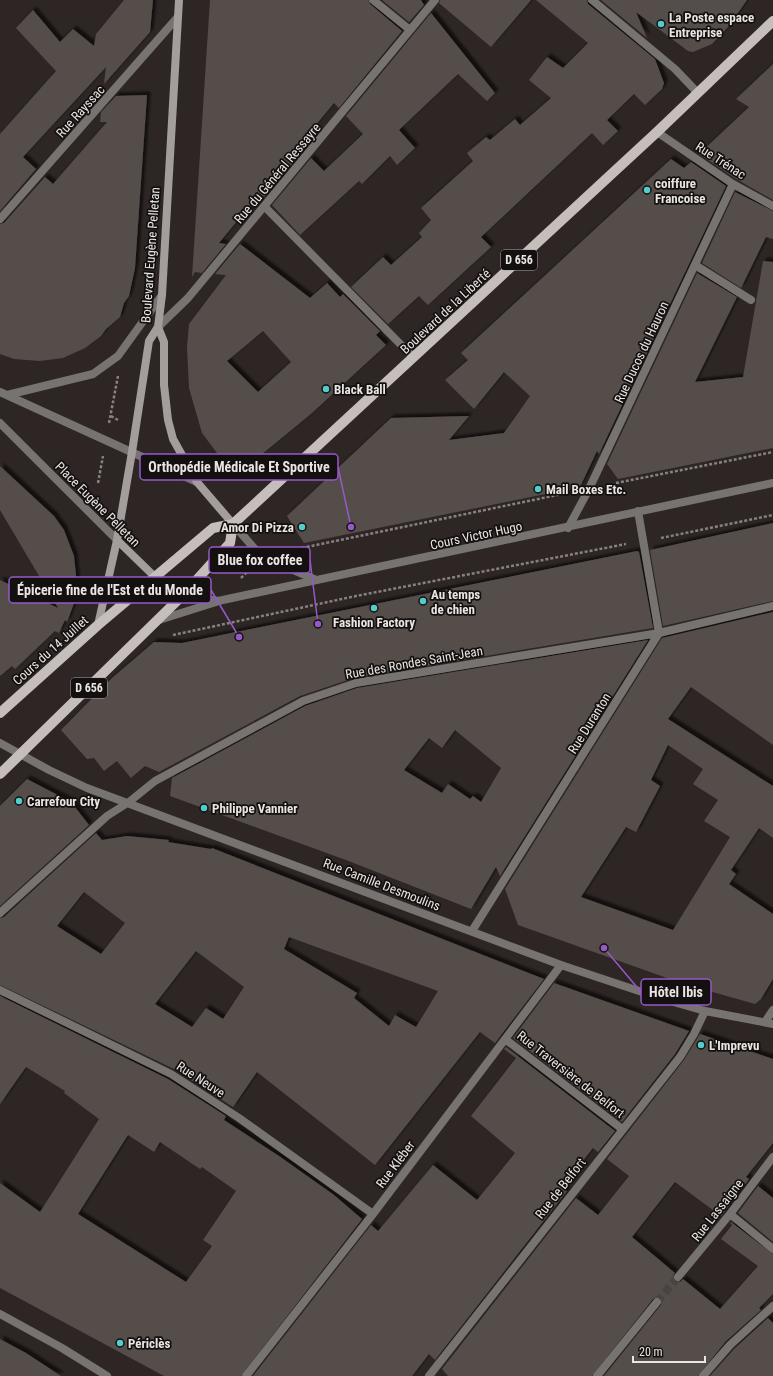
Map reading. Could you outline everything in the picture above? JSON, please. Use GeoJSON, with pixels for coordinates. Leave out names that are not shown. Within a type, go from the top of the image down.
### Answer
{"type":"FeatureCollection","features":[{"type":"Feature","properties":{"kind":"main road","name":"Boulevard Eugène Pelletan"},"geometry":{"type":"LineString","coordinates":[[98,625],[117,540],[149,341],[158,327],[162,295],[179,0]]}},
{"type":"Feature","properties":{"kind":"main road","name":"Boulevard de la Liberté"},"geometry":{"type":"LineString","coordinates":[[233,524],[657,132],[697,92],[773,21]]}},
{"type":"Feature","properties":{"kind":"main road"},"geometry":{"type":"LineString","coordinates":[[158,327],[164,342],[164,385],[168,420],[173,439],[197,482],[233,524]]}},
{"type":"Feature","properties":{"kind":"main road","name":"Cours du 14 Juillet"},"geometry":{"type":"LineString","coordinates":[[0,713],[98,625],[156,578],[213,528],[233,524]]}},
{"type":"Feature","properties":{"kind":"main road","name":"D 656"},"geometry":{"type":"LineString","coordinates":[[0,774],[183,595],[230,543],[233,524]]}},
{"type":"Feature","properties":{"kind":"main road","name":"Place Eugène Pelletan"},"geometry":{"type":"LineString","coordinates":[[117,540],[156,578],[183,595]]}},
{"type":"Feature","properties":{"kind":"street"},"geometry":{"type":"LineString","coordinates":[[373,0],[410,30]]}},
{"type":"Feature","properties":{"kind":"street","name":"Rue du Général Ressayre"},"geometry":{"type":"LineString","coordinates":[[158,327],[188,298],[435,0]]}},
{"type":"Feature","properties":{"kind":"street"},"geometry":{"type":"LineString","coordinates":[[592,0],[675,69],[697,92]]}},
{"type":"Feature","properties":{"kind":"street","name":"Rue Rayssac"},"geometry":{"type":"LineString","coordinates":[[0,219],[177,18]]}},
{"type":"Feature","properties":{"kind":"street","name":"Rue Trénac"},"geometry":{"type":"LineString","coordinates":[[657,132],[733,184],[773,206]]}},
{"type":"Feature","properties":{"kind":"street","name":"Rue Ducos du Hauron"},"geometry":{"type":"LineString","coordinates":[[568,528],[589,489],[733,184]]}},
{"type":"Feature","properties":{"kind":"street"},"geometry":{"type":"LineString","coordinates":[[264,207],[414,358]]}},
{"type":"Feature","properties":{"kind":"street"},"geometry":{"type":"LineString","coordinates":[[695,265],[751,300]]}},
{"type":"Feature","properties":{"kind":"street"},"geometry":{"type":"LineString","coordinates":[[4,393],[93,374],[118,356],[162,295]]}},
{"type":"Feature","properties":{"kind":"street"},"geometry":{"type":"LineString","coordinates":[[4,393],[197,482]]}},
{"type":"Feature","properties":{"kind":"street","name":"Place Eugène Pelletan"},"geometry":{"type":"LineString","coordinates":[[0,423],[117,540]]}},
{"type":"Feature","properties":{"kind":"street","name":"Cours Victor Hugo"},"geometry":{"type":"LineString","coordinates":[[183,595],[218,601],[568,528],[638,511],[773,483]]}},
{"type":"Feature","properties":{"kind":"street"},"geometry":{"type":"LineString","coordinates":[[638,511],[659,633]]}},
{"type":"Feature","properties":{"kind":"street"},"geometry":{"type":"LineString","coordinates":[[233,524],[260,555],[316,580]]}},
{"type":"Feature","properties":{"kind":"street"},"geometry":{"type":"LineString","coordinates":[[159,620],[218,601]]}},
{"type":"Feature","properties":{"kind":"street","name":"Rue des Rondes Saint-Jean"},"geometry":{"type":"LineString","coordinates":[[0,913],[107,816],[129,802],[155,781],[303,701],[356,682],[659,633],[773,606]]}},
{"type":"Feature","properties":{"kind":"street","name":"Rue Duranton"},"geometry":{"type":"LineString","coordinates":[[472,930],[659,633]]}},
{"type":"Feature","properties":{"kind":"street","name":"Rue Camille Desmoulins"},"geometry":{"type":"LineString","coordinates":[[0,743],[20,755],[87,788],[129,802],[472,930],[561,965],[663,999],[705,1011],[769,1023]]}},
{"type":"Feature","properties":{"kind":"street","name":"Rue Kléber"},"geometry":{"type":"LineString","coordinates":[[246,1376],[373,1214],[561,965]]}},
{"type":"Feature","properties":{"kind":"street","name":"Rue Neuve"},"geometry":{"type":"LineString","coordinates":[[0,990],[171,1074],[239,1118],[373,1214]]}},
{"type":"Feature","properties":{"kind":"street"},"geometry":{"type":"LineString","coordinates":[[769,1023],[773,1010]]}},
{"type":"Feature","properties":{"kind":"street","name":"Rue de Belfort"},"geometry":{"type":"LineString","coordinates":[[429,1376],[680,1057],[694,1034],[705,1011]]}},
{"type":"Feature","properties":{"kind":"street","name":"Rue Traversière de Belfort"},"geometry":{"type":"LineString","coordinates":[[506,1039],[622,1129]]}},
{"type":"Feature","properties":{"kind":"street","name":"Rue Lassaigne"},"geometry":{"type":"LineString","coordinates":[[678,1276],[730,1214],[773,1157]]}},
{"type":"Feature","properties":{"kind":"street"},"geometry":{"type":"LineString","coordinates":[[730,1214],[773,1249]]}},
{"type":"Feature","properties":{"kind":"street"},"geometry":{"type":"LineString","coordinates":[[597,1376],[657,1302]]}},
{"type":"Feature","properties":{"kind":"street"},"geometry":{"type":"LineString","coordinates":[[703,1376],[730,1345],[773,1306]]}},
{"type":"Feature","properties":{"kind":"street"},"geometry":{"type":"LineString","coordinates":[[0,1314],[62,1348],[107,1376]]}},
{"type":"Feature","properties":{"kind":"path"},"geometry":{"type":"LineString","coordinates":[[109,423],[119,372]]}},
{"type":"Feature","properties":{"kind":"path"},"geometry":{"type":"LineString","coordinates":[[111,416],[118,420]]}},
{"type":"Feature","properties":{"kind":"path"},"geometry":{"type":"LineString","coordinates":[[616,483],[773,452]]}},
{"type":"Feature","properties":{"kind":"path"},"geometry":{"type":"LineString","coordinates":[[98,484],[104,455]]}},
{"type":"Feature","properties":{"kind":"path"},"geometry":{"type":"LineString","coordinates":[[285,551],[572,492]]}},
{"type":"Feature","properties":{"kind":"path"},"geometry":{"type":"LineString","coordinates":[[661,538],[773,515]]}},
{"type":"Feature","properties":{"kind":"path"},"geometry":{"type":"LineString","coordinates":[[173,635],[356,596],[626,544]]}},
{"type":"Feature","properties":{"kind":"building"},"geometry":{"type":"Polygon","coordinates":[[[124,0],[153,0],[150,32],[104,84],[106,67],[23,157],[36,169],[0,211],[0,134],[56,71],[16,28],[33,10],[60,42],[73,29],[94,46],[96,34],[124,0]]]}},
{"type":"Feature","properties":{"kind":"building"},"geometry":{"type":"Polygon","coordinates":[[[210,0],[368,0],[370,4],[402,31],[339,108],[334,103],[299,145],[304,150],[264,197],[260,194],[246,210],[219,243],[226,244],[202,273],[195,272],[192,277],[210,0]]]}},
{"type":"Feature","properties":{"kind":"building"},"geometry":{"type":"Polygon","coordinates":[[[382,0],[421,0],[424,5],[409,22],[382,0]]]}},
{"type":"Feature","properties":{"kind":"building"},"geometry":{"type":"Polygon","coordinates":[[[440,0],[531,0],[491,47],[439,3],[440,0]]]}},
{"type":"Feature","properties":{"kind":"building"},"geometry":{"type":"Polygon","coordinates":[[[536,0],[587,0],[588,4],[655,59],[664,83],[662,89],[645,105],[634,94],[607,120],[618,131],[603,145],[592,133],[481,237],[491,247],[428,305],[419,296],[388,324],[351,287],[383,257],[391,265],[422,237],[419,233],[431,220],[421,208],[473,161],[467,153],[486,137],[490,140],[515,119],[520,125],[551,98],[529,80],[547,57],[563,68],[588,43],[536,0]]]}},
{"type":"Feature","properties":{"kind":"building"},"geometry":{"type":"Polygon","coordinates":[[[601,0],[747,0],[728,27],[712,44],[693,52],[688,51],[636,12],[647,38],[601,0]]]}},
{"type":"Feature","properties":{"kind":"building"},"geometry":{"type":"Polygon","coordinates":[[[431,13],[495,93],[487,101],[458,74],[399,130],[415,148],[397,165],[390,156],[362,184],[359,181],[300,235],[272,205],[311,158],[324,171],[363,134],[346,116],[431,13]]]}},
{"type":"Feature","properties":{"kind":"building"},"geometry":{"type":"Polygon","coordinates":[[[773,64],[773,200],[736,179],[699,154],[749,107],[736,99],[773,64]]]}},
{"type":"Feature","properties":{"kind":"building"},"geometry":{"type":"Polygon","coordinates":[[[147,95],[135,268],[129,296],[124,303],[120,317],[106,329],[101,336],[85,348],[63,358],[40,361],[14,359],[0,354],[0,224],[4,223],[45,177],[53,184],[107,122],[100,122],[101,112],[116,96],[147,95]]]}},
{"type":"Feature","properties":{"kind":"building"},"geometry":{"type":"Polygon","coordinates":[[[671,159],[684,168],[691,162],[726,186],[599,454],[597,451],[580,487],[304,543],[287,516],[391,418],[469,416],[449,440],[504,433],[530,396],[504,372],[474,409],[445,380],[468,360],[461,353],[671,159]]]}},
{"type":"Feature","properties":{"kind":"building"},"geometry":{"type":"Polygon","coordinates":[[[735,192],[773,211],[773,239],[766,237],[741,288],[702,263],[735,192]]]}},
{"type":"Feature","properties":{"kind":"building"},"geometry":{"type":"Polygon","coordinates":[[[240,244],[310,298],[327,283],[340,297],[343,294],[380,331],[376,335],[386,345],[312,413],[245,468],[235,458],[226,465],[202,433],[189,388],[187,347],[189,324],[226,275],[215,274],[240,244]],[[263,331],[227,361],[258,392],[291,362],[263,331]]]}},
{"type":"Feature","properties":{"kind":"building"},"geometry":{"type":"Polygon","coordinates":[[[763,261],[773,262],[773,448],[618,479],[607,464],[697,273],[737,297],[695,382],[743,377],[763,261]]]}},
{"type":"Feature","properties":{"kind":"building"},"geometry":{"type":"Polygon","coordinates":[[[0,466],[54,516],[64,530],[74,556],[77,585],[76,598],[67,622],[65,620],[59,633],[55,631],[15,669],[12,666],[0,676],[0,580],[58,608],[0,510],[0,466]]]}},
{"type":"Feature","properties":{"kind":"building"},"geometry":{"type":"Polygon","coordinates":[[[773,523],[773,601],[663,626],[650,550],[773,523]]]}},
{"type":"Feature","properties":{"kind":"building"},"geometry":{"type":"Polygon","coordinates":[[[637,551],[639,552],[653,628],[354,678],[300,696],[159,772],[145,766],[131,778],[117,761],[104,771],[94,758],[87,759],[61,730],[112,678],[154,642],[182,643],[637,551]]]}},
{"type":"Feature","properties":{"kind":"building"},"geometry":{"type":"Polygon","coordinates":[[[773,612],[773,745],[691,687],[668,719],[773,786],[773,838],[759,828],[731,870],[736,874],[729,884],[773,914],[773,979],[761,999],[755,1004],[681,983],[518,925],[505,889],[662,638],[773,612]],[[668,745],[651,780],[660,786],[636,832],[626,827],[581,897],[673,930],[730,837],[704,821],[718,800],[693,784],[703,769],[668,745]]]}},
{"type":"Feature","properties":{"kind":"building"},"geometry":{"type":"Polygon","coordinates":[[[648,640],[500,876],[496,867],[471,909],[346,860],[170,796],[172,778],[305,706],[357,688],[648,640]],[[455,730],[442,748],[429,738],[404,770],[442,793],[448,784],[470,799],[473,796],[481,802],[501,768],[455,730]]]}},
{"type":"Feature","properties":{"kind":"building"},"geometry":{"type":"Polygon","coordinates":[[[27,779],[71,802],[89,825],[0,906],[0,806],[27,779]]]}},
{"type":"Feature","properties":{"kind":"building"},"geometry":{"type":"Polygon","coordinates":[[[96,833],[102,840],[127,836],[169,840],[168,842],[212,848],[544,979],[495,1043],[480,1032],[375,1165],[257,1072],[233,1107],[174,1069],[0,985],[0,918],[4,917],[96,833]],[[84,892],[57,926],[101,954],[125,923],[84,892]],[[289,937],[284,949],[357,993],[354,998],[389,1026],[395,1015],[416,1027],[438,991],[289,937]],[[196,951],[155,1004],[192,1027],[206,1008],[223,1019],[244,987],[196,951]]]}},
{"type":"Feature","properties":{"kind":"building"},"geometry":{"type":"Polygon","coordinates":[[[554,983],[689,1031],[675,1054],[622,1122],[513,1038],[554,983]]]}},
{"type":"Feature","properties":{"kind":"building"},"geometry":{"type":"Polygon","coordinates":[[[0,996],[168,1079],[226,1116],[224,1120],[279,1156],[334,1195],[362,1219],[241,1376],[164,1376],[0,1288],[0,1183],[40,1212],[99,1119],[64,1093],[65,1091],[26,1067],[0,1104],[0,996]],[[128,1135],[78,1214],[186,1282],[212,1246],[203,1240],[236,1191],[202,1167],[200,1169],[160,1142],[154,1152],[128,1135]]]}},
{"type":"Feature","properties":{"kind":"building"},"geometry":{"type":"Polygon","coordinates":[[[700,1034],[773,1059],[773,1143],[746,1177],[749,1179],[721,1216],[675,1182],[632,1237],[675,1273],[673,1276],[675,1281],[680,1282],[683,1279],[720,1309],[758,1266],[721,1239],[732,1225],[730,1223],[731,1222],[773,1254],[773,1294],[759,1308],[761,1310],[726,1341],[698,1376],[604,1376],[661,1305],[662,1300],[657,1297],[653,1299],[592,1376],[448,1376],[442,1369],[576,1198],[598,1215],[629,1176],[607,1159],[684,1060],[700,1034]]]}},
{"type":"Feature","properties":{"kind":"building"},"geometry":{"type":"Polygon","coordinates":[[[506,1047],[615,1131],[598,1152],[593,1148],[562,1187],[567,1191],[435,1360],[429,1354],[412,1376],[253,1376],[371,1225],[378,1231],[433,1165],[477,1200],[515,1153],[471,1116],[516,1058],[504,1049],[506,1047]]]}},
{"type":"Feature","properties":{"kind":"building"},"geometry":{"type":"Polygon","coordinates":[[[758,1186],[773,1198],[773,1242],[738,1213],[758,1186]]]}},
{"type":"Feature","properties":{"kind":"building"},"geometry":{"type":"Polygon","coordinates":[[[768,1318],[773,1323],[773,1376],[710,1376],[734,1349],[768,1318]]]}},
{"type":"Feature","properties":{"kind":"building"},"geometry":{"type":"Polygon","coordinates":[[[0,1339],[26,1353],[61,1376],[0,1376],[0,1339]]]}},
{"type":"Feature","properties":{"kind":"tunnel"},"geometry":{"type":"LineString","coordinates":[[657,1302],[678,1277]]}},
{"type":"Feature","properties":{"kind":"place","name":"La Poste espace Entreprise"},"geometry":{"type":"Point","coordinates":[661,24]}},
{"type":"Feature","properties":{"kind":"place","name":"coiffure Francoise"},"geometry":{"type":"Point","coordinates":[647,190]}},
{"type":"Feature","properties":{"kind":"place","name":"Black Ball"},"geometry":{"type":"Point","coordinates":[326,389]}},
{"type":"Feature","properties":{"kind":"place","name":"Mail Boxes Etc."},"geometry":{"type":"Point","coordinates":[538,489]}},
{"type":"Feature","properties":{"kind":"place","name":"Amor Di Pizza"},"geometry":{"type":"Point","coordinates":[302,527]}},
{"type":"Feature","properties":{"kind":"place","name":"Orthopédie Médicale Et Sportive"},"geometry":{"type":"Point","coordinates":[351,527]}},
{"type":"Feature","properties":{"kind":"place","name":"Au temps de chien"},"geometry":{"type":"Point","coordinates":[423,601]}},
{"type":"Feature","properties":{"kind":"place","name":"Fashion Factory"},"geometry":{"type":"Point","coordinates":[374,608]}},
{"type":"Feature","properties":{"kind":"place","name":"Blue fox coffee"},"geometry":{"type":"Point","coordinates":[318,624]}},
{"type":"Feature","properties":{"kind":"place","name":"Épicerie fine de l'Est et du Monde"},"geometry":{"type":"Point","coordinates":[239,637]}},
{"type":"Feature","properties":{"kind":"place","name":"Carrefour City"},"geometry":{"type":"Point","coordinates":[19,801]}},
{"type":"Feature","properties":{"kind":"place","name":"Philippe Vannier"},"geometry":{"type":"Point","coordinates":[204,808]}},
{"type":"Feature","properties":{"kind":"place","name":"Hôtel Ibis"},"geometry":{"type":"Point","coordinates":[604,948]}},
{"type":"Feature","properties":{"kind":"place","name":"L'Imprevu"},"geometry":{"type":"Point","coordinates":[701,1045]}},
{"type":"Feature","properties":{"kind":"place","name":"Périclès"},"geometry":{"type":"Point","coordinates":[120,1343]}}]}
